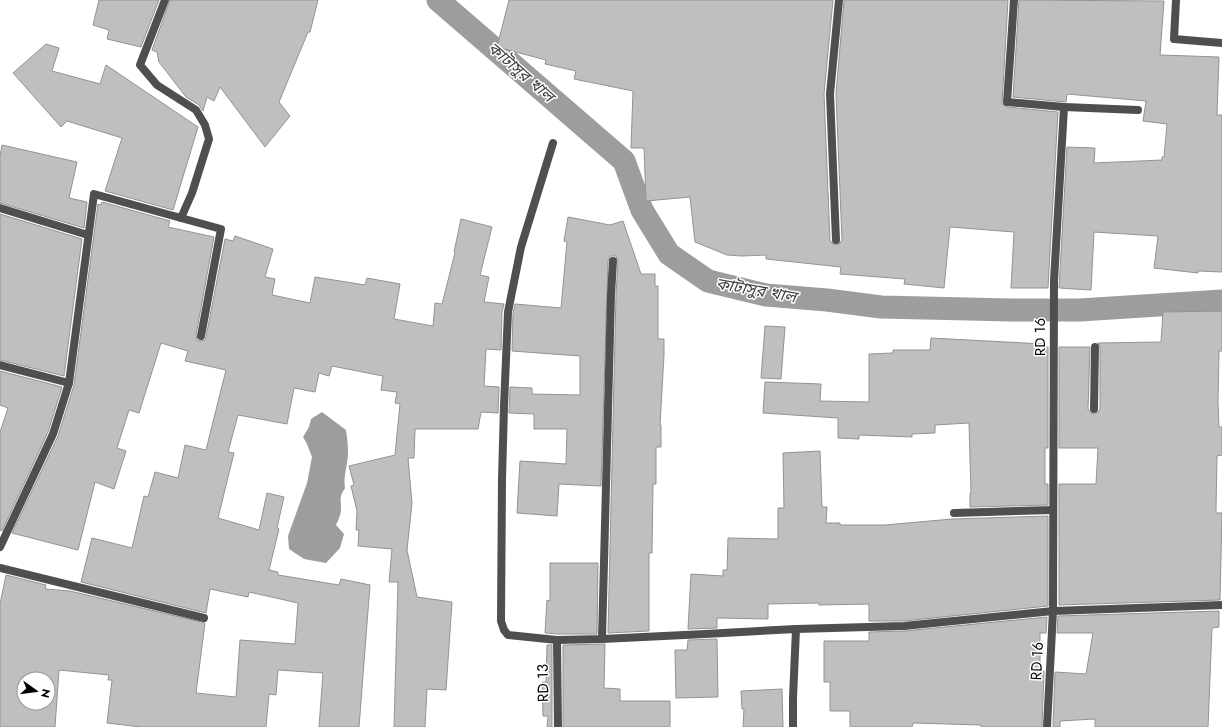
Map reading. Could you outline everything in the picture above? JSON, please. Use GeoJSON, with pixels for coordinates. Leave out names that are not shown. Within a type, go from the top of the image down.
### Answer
{"type":"FeatureCollection","features":[{"type":"Feature","properties":{"kind":"street"},"geometry":{"type":"LineString","coordinates":[[165,0],[140,65],[157,85],[196,110],[205,125],[209,139],[192,193],[181,218]]}},
{"type":"Feature","properties":{"kind":"street"},"geometry":{"type":"LineString","coordinates":[[836,240],[830,94],[839,0]]}},
{"type":"Feature","properties":{"kind":"street"},"geometry":{"type":"LineString","coordinates":[[1014,0],[1007,102],[1064,107],[1138,110]]}},
{"type":"Feature","properties":{"kind":"street"},"geometry":{"type":"LineString","coordinates":[[1176,0],[1174,39],[1222,43]]}},
{"type":"Feature","properties":{"kind":"street","name":"RD 16"},"geometry":{"type":"LineString","coordinates":[[1047,727],[1053,611],[1052,473],[1054,281],[1064,107]]}},
{"type":"Feature","properties":{"kind":"street"},"geometry":{"type":"LineString","coordinates":[[553,143],[521,247],[508,312],[502,479],[501,621],[504,630],[508,635],[557,640],[602,639],[796,629],[904,626],[1053,611],[1222,605]]}},
{"type":"Feature","properties":{"kind":"street"},"geometry":{"type":"LineString","coordinates":[[1,543],[53,434],[69,383],[94,194],[221,229],[201,336]]}},
{"type":"Feature","properties":{"kind":"street"},"geometry":{"type":"LineString","coordinates":[[0,208],[88,235]]}},
{"type":"Feature","properties":{"kind":"street"},"geometry":{"type":"LineString","coordinates":[[602,639],[613,261]]}},
{"type":"Feature","properties":{"kind":"street"},"geometry":{"type":"LineString","coordinates":[[1094,409],[1095,347]]}},
{"type":"Feature","properties":{"kind":"street"},"geometry":{"type":"LineString","coordinates":[[0,365],[69,383]]}},
{"type":"Feature","properties":{"kind":"street"},"geometry":{"type":"LineString","coordinates":[[954,512],[1053,510]]}},
{"type":"Feature","properties":{"kind":"street"},"geometry":{"type":"LineString","coordinates":[[0,568],[204,618]]}},
{"type":"Feature","properties":{"kind":"street"},"geometry":{"type":"LineString","coordinates":[[793,727],[796,629]]}},
{"type":"Feature","properties":{"kind":"street","name":"RD 13"},"geometry":{"type":"LineString","coordinates":[[557,640],[558,727]]}},
{"type":"Feature","properties":{"kind":"shaded area"},"geometry":{"type":"Polygon","coordinates":[[[322,412],[346,430],[348,449],[345,488],[341,496],[341,512],[336,525],[344,534],[340,548],[326,563],[304,559],[289,549],[288,536],[307,483],[312,457],[303,437],[309,427],[311,419],[322,412]]]}},
{"type":"Feature","properties":{"kind":"building"},"geometry":{"type":"Polygon","coordinates":[[[99,0],[159,0],[141,47],[107,39],[109,30],[93,25],[99,0]]]}},
{"type":"Feature","properties":{"kind":"building"},"geometry":{"type":"Polygon","coordinates":[[[170,0],[318,0],[310,32],[308,32],[279,102],[290,116],[265,147],[220,87],[214,101],[207,97],[203,111],[199,105],[186,97],[159,62],[157,52],[152,50],[170,0]]]}},
{"type":"Feature","properties":{"kind":"building"},"geometry":{"type":"Polygon","coordinates":[[[509,0],[833,0],[824,94],[830,240],[836,245],[842,240],[836,94],[844,0],[1008,0],[1002,104],[1007,107],[1058,112],[1048,288],[1011,288],[1014,232],[950,227],[944,288],[904,284],[905,279],[840,274],[841,267],[766,259],[766,255],[727,255],[695,242],[690,197],[646,201],[644,148],[631,148],[633,91],[574,79],[576,71],[545,64],[546,60],[497,47],[509,0]]]}},
{"type":"Feature","properties":{"kind":"building"},"geometry":{"type":"Polygon","coordinates":[[[1019,0],[1164,1],[1160,55],[1219,57],[1217,115],[1222,115],[1222,272],[1198,271],[1198,273],[1154,268],[1158,236],[1094,232],[1091,290],[1059,288],[1067,147],[1095,148],[1094,163],[1162,160],[1162,157],[1164,157],[1167,124],[1143,121],[1146,101],[1067,94],[1066,102],[1013,97],[1019,0]]]}},
{"type":"Feature","properties":{"kind":"building"},"geometry":{"type":"Polygon","coordinates":[[[46,44],[59,48],[52,71],[100,84],[106,65],[198,127],[173,210],[105,191],[122,138],[67,121],[61,127],[13,73],[46,44]]]}},
{"type":"Feature","properties":{"kind":"building"},"geometry":{"type":"Polygon","coordinates":[[[2,145],[77,162],[69,198],[87,202],[84,228],[0,203],[0,156],[2,145]]]}},
{"type":"Feature","properties":{"kind":"building"},"geometry":{"type":"Polygon","coordinates":[[[102,202],[170,221],[168,227],[214,237],[196,335],[197,340],[200,341],[205,340],[206,337],[225,239],[233,241],[235,236],[273,249],[265,277],[275,279],[272,295],[310,303],[315,277],[365,285],[367,278],[400,284],[394,319],[433,326],[435,303],[442,304],[455,253],[461,219],[492,227],[480,275],[489,277],[484,302],[504,304],[502,312],[501,350],[486,349],[484,386],[499,387],[498,413],[481,412],[478,429],[415,429],[414,458],[408,458],[412,503],[407,550],[417,597],[452,602],[446,690],[427,689],[425,727],[394,727],[398,582],[389,582],[392,549],[358,546],[359,530],[356,530],[357,511],[351,486],[354,485],[349,466],[395,455],[400,404],[395,403],[397,392],[381,390],[383,376],[332,366],[329,376],[319,373],[315,392],[294,388],[287,424],[238,415],[228,452],[234,453],[218,518],[259,530],[267,493],[284,497],[277,528],[279,529],[269,570],[278,572],[278,575],[339,585],[341,579],[370,585],[359,727],[319,727],[323,673],[278,670],[276,695],[269,694],[266,727],[141,727],[107,723],[112,680],[108,680],[109,675],[59,670],[55,727],[0,727],[0,604],[6,575],[46,585],[45,589],[70,591],[205,623],[196,693],[236,697],[240,640],[295,644],[298,603],[249,592],[248,597],[210,589],[206,613],[81,582],[92,538],[132,548],[144,496],[148,497],[155,472],[178,478],[185,445],[206,450],[226,370],[185,361],[188,351],[161,343],[139,413],[129,410],[117,448],[126,451],[114,489],[95,482],[78,550],[12,533],[58,436],[74,385],[98,204],[101,205],[102,202]]]}},
{"type":"Feature","properties":{"kind":"building"},"geometry":{"type":"Polygon","coordinates":[[[0,214],[82,239],[64,376],[0,360],[0,214]]]}},
{"type":"Feature","properties":{"kind":"building"},"geometry":{"type":"Polygon","coordinates":[[[568,217],[610,225],[623,221],[641,274],[655,274],[655,286],[658,286],[658,339],[664,339],[664,355],[660,425],[661,447],[656,447],[656,484],[653,484],[652,553],[649,553],[649,631],[608,633],[618,261],[616,256],[610,256],[608,261],[601,486],[559,484],[557,516],[517,513],[520,461],[566,464],[567,429],[534,429],[534,414],[509,413],[510,387],[532,388],[532,394],[580,395],[580,356],[512,351],[513,313],[515,304],[561,308],[567,242],[564,241],[568,217]]]}},
{"type":"Feature","properties":{"kind":"building"},"geometry":{"type":"Polygon","coordinates":[[[1222,311],[1222,351],[1219,351],[1218,402],[1219,427],[1222,427],[1222,455],[1217,456],[1216,510],[1216,513],[1222,513],[1220,600],[1059,605],[1059,484],[1096,484],[1098,448],[1059,448],[1059,347],[1090,347],[1088,409],[1094,414],[1100,409],[1100,347],[1098,343],[1161,342],[1163,312],[1222,311]]]}},
{"type":"Feature","properties":{"kind":"building"},"geometry":{"type":"Polygon","coordinates":[[[765,326],[785,327],[781,379],[761,378],[765,326]]]}},
{"type":"Feature","properties":{"kind":"building"},"geometry":{"type":"Polygon","coordinates":[[[931,338],[1044,344],[1044,347],[1048,347],[1048,448],[1045,448],[1045,484],[1048,484],[1048,505],[970,507],[969,423],[935,425],[935,433],[912,434],[912,437],[859,435],[859,439],[838,438],[838,418],[763,413],[765,382],[821,384],[820,401],[869,402],[869,354],[893,353],[893,350],[930,350],[931,338]]]}},
{"type":"Feature","properties":{"kind":"building"},"geometry":{"type":"Polygon","coordinates":[[[0,371],[62,387],[48,432],[2,531],[0,530],[0,432],[8,408],[0,405],[0,371]]]}},
{"type":"Feature","properties":{"kind":"building"},"geometry":{"type":"Polygon","coordinates":[[[820,451],[822,507],[827,507],[826,523],[840,523],[840,525],[885,525],[952,519],[1048,516],[1048,606],[904,621],[869,621],[869,604],[768,604],[768,619],[717,618],[717,628],[688,629],[691,574],[723,576],[723,570],[727,570],[728,538],[778,539],[778,508],[784,508],[783,453],[820,451]]]}},
{"type":"Feature","properties":{"kind":"building"},"geometry":{"type":"Polygon","coordinates":[[[550,563],[598,563],[597,634],[545,633],[547,600],[550,601],[550,563]]]}},
{"type":"Feature","properties":{"kind":"building"},"geometry":{"type":"Polygon","coordinates":[[[1219,611],[1219,627],[1212,628],[1208,727],[1095,727],[1095,719],[1060,721],[1060,727],[1053,727],[1055,672],[1086,674],[1093,633],[1057,633],[1058,616],[1219,611]]]}},
{"type":"Feature","properties":{"kind":"building"},"geometry":{"type":"Polygon","coordinates":[[[1047,617],[1046,633],[1040,633],[1040,671],[1044,671],[1042,727],[981,727],[981,725],[913,723],[912,727],[850,727],[850,711],[830,711],[830,682],[824,682],[824,641],[869,641],[869,632],[904,631],[1047,617]]]}},
{"type":"Feature","properties":{"kind":"building"},"geometry":{"type":"Polygon","coordinates":[[[717,639],[718,697],[676,698],[675,650],[687,650],[688,640],[717,639]]]}},
{"type":"Feature","properties":{"kind":"building"},"geometry":{"type":"Polygon","coordinates":[[[605,644],[604,688],[620,689],[620,701],[670,701],[670,727],[563,727],[563,645],[605,644]]]}},
{"type":"Feature","properties":{"kind":"building"},"geometry":{"type":"Polygon","coordinates":[[[547,645],[552,645],[552,727],[547,727],[548,716],[543,716],[542,682],[546,682],[547,645]]]}},
{"type":"Feature","properties":{"kind":"building"},"geometry":{"type":"Polygon","coordinates":[[[782,689],[783,727],[743,727],[744,709],[742,709],[741,691],[782,689]]]}},
{"type":"Feature","properties":{"kind":"waterway","name":"কাটাসুর খাল"},"geometry":{"type":"LineString","coordinates":[[438,0],[624,161],[642,210],[669,254],[708,281],[766,295],[827,300],[881,307],[1080,310],[1222,301]]}}]}
